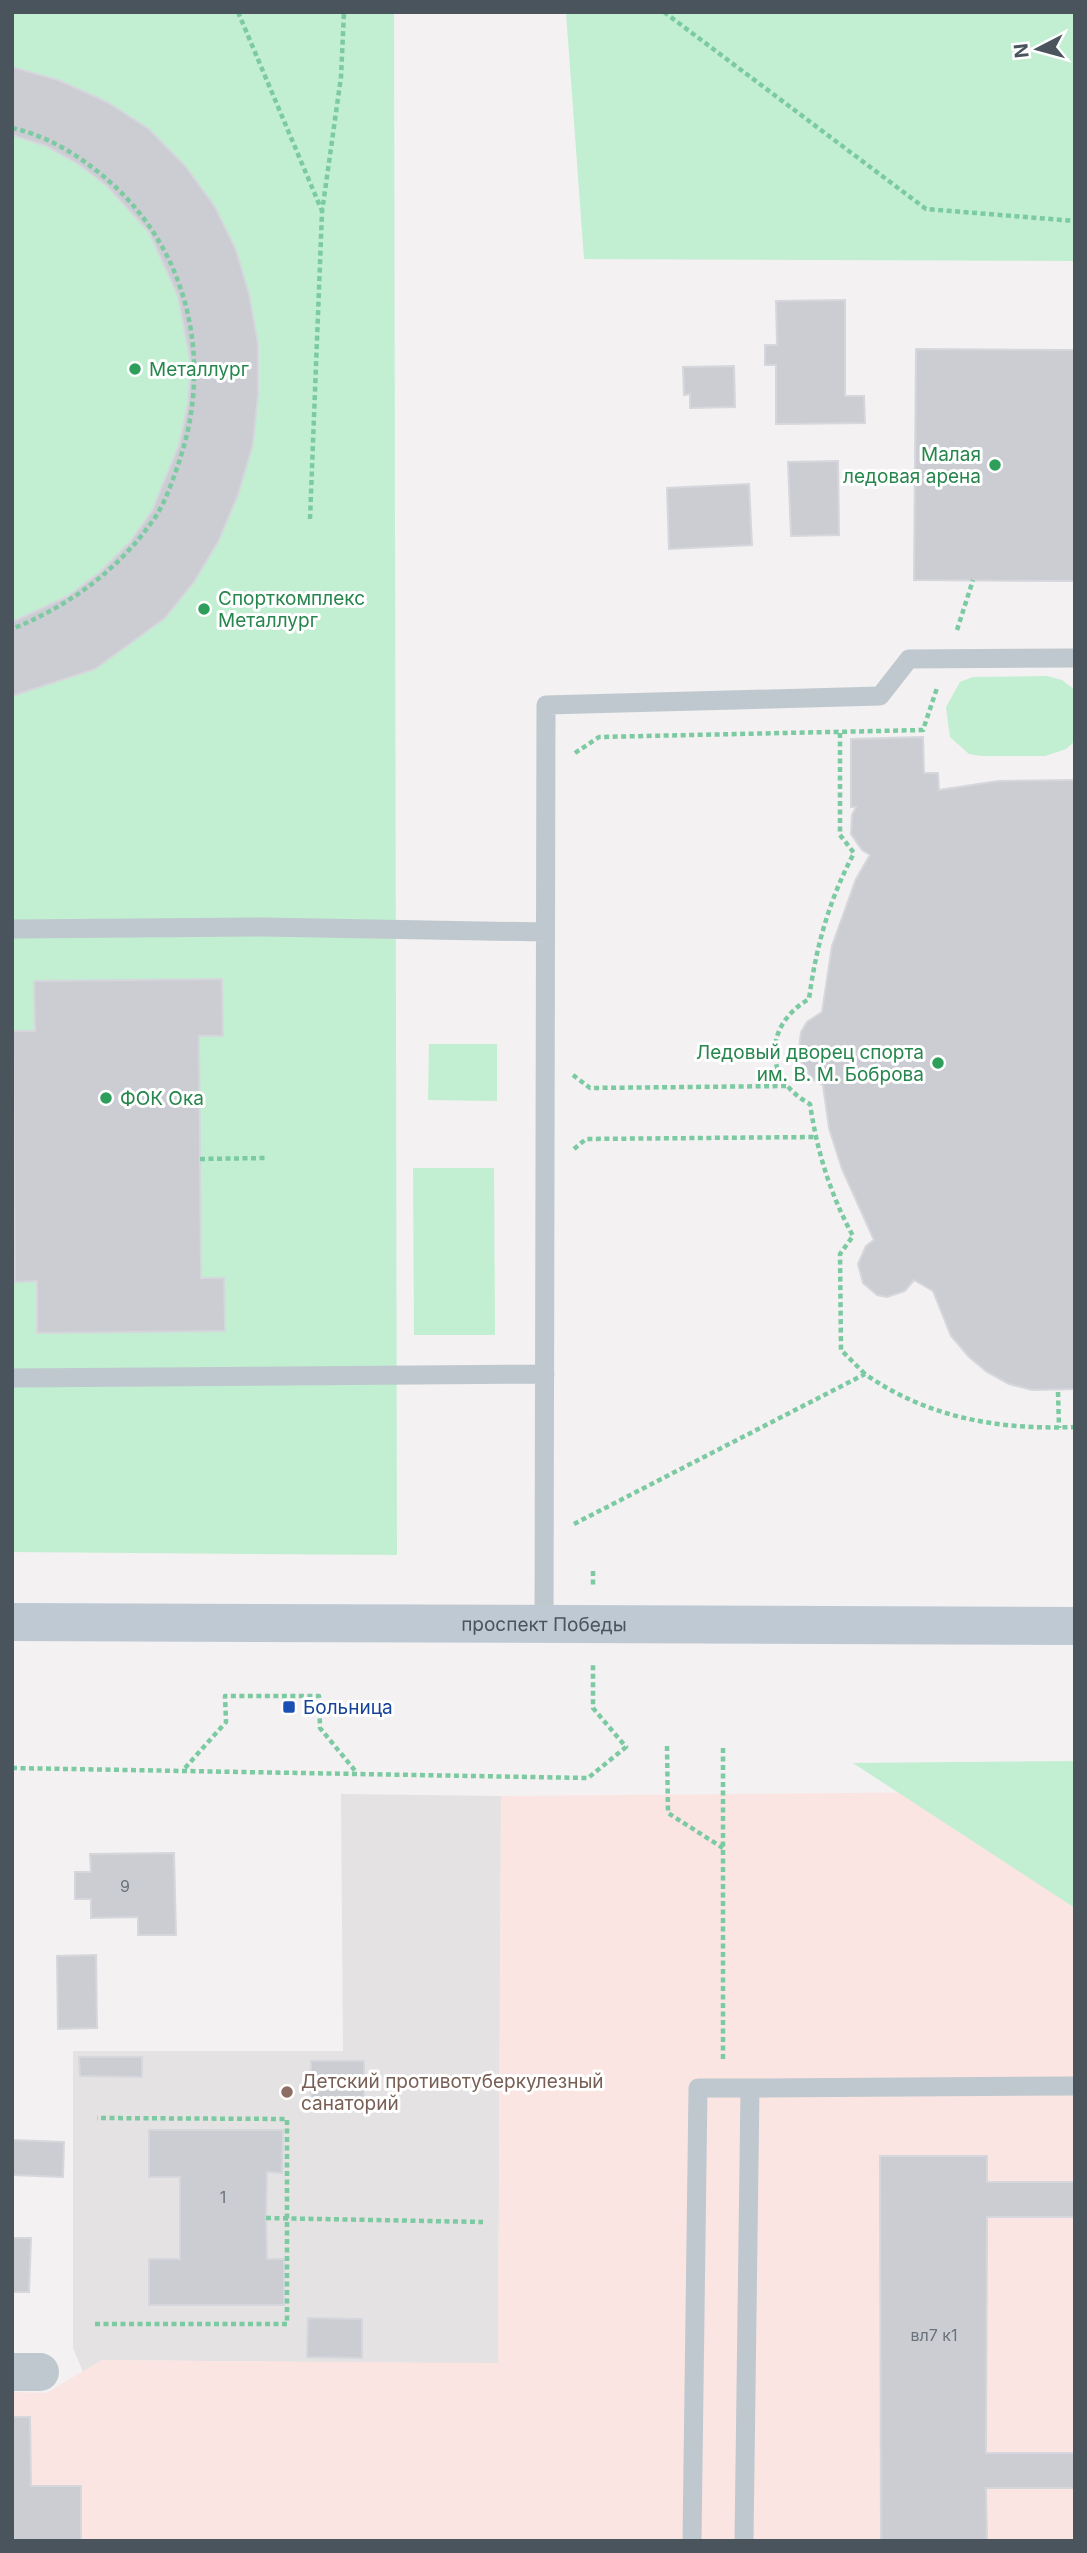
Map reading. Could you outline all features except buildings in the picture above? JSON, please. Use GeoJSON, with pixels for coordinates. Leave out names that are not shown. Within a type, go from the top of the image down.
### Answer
{"type":"FeatureCollection","features":[{"type":"Feature","properties":{"kind":"main road","name":"проспект Победы"},"geometry":{"type":"LineString","coordinates":[[12,1622],[1075,1626]]}},
{"type":"Feature","properties":{"kind":"lane"},"geometry":{"type":"LineString","coordinates":[[544,1625],[546,705],[880,696],[909,659],[1075,658]]}},
{"type":"Feature","properties":{"kind":"lane"},"geometry":{"type":"LineString","coordinates":[[12,929],[264,927],[545,932]]}},
{"type":"Feature","properties":{"kind":"lane"},"geometry":{"type":"LineString","coordinates":[[12,1378],[545,1374]]}},
{"type":"Feature","properties":{"kind":"lane"},"geometry":{"type":"LineString","coordinates":[[692,2541],[698,2088],[1075,2086]]}},
{"type":"Feature","properties":{"kind":"lane"},"geometry":{"type":"LineString","coordinates":[[744,2541],[750,2088]]}},
{"type":"Feature","properties":{"kind":"path"},"geometry":{"type":"LineString","coordinates":[[238,12],[322,212]]}},
{"type":"Feature","properties":{"kind":"path"},"geometry":{"type":"LineString","coordinates":[[310,519],[322,212],[341,77],[344,12]]}},
{"type":"Feature","properties":{"kind":"path"},"geometry":{"type":"LineString","coordinates":[[664,12],[926,209],[1075,221]]}},
{"type":"Feature","properties":{"kind":"path"},"geometry":{"type":"LineString","coordinates":[[12,128],[50,142],[83,160],[110,181],[153,228],[170,258],[184,293],[196,366],[193,406],[184,447],[158,513],[133,546],[105,575],[71,600],[12,629]]}},
{"type":"Feature","properties":{"kind":"path"},"geometry":{"type":"LineString","coordinates":[[574,754],[599,737],[923,730],[973,580]]}},
{"type":"Feature","properties":{"kind":"path"},"geometry":{"type":"LineString","coordinates":[[840,733],[840,835],[854,853],[825,918],[809,999],[794,1007],[782,1021],[775,1038],[775,1057],[786,1086],[810,1104],[815,1137],[838,1208],[853,1236],[840,1254],[841,1350],[865,1374],[895,1395],[970,1421],[1075,1427]]}},
{"type":"Feature","properties":{"kind":"path"},"geometry":{"type":"LineString","coordinates":[[571,1073],[590,1088],[786,1086]]}},
{"type":"Feature","properties":{"kind":"path"},"geometry":{"type":"LineString","coordinates":[[569,1153],[586,1139],[815,1137]]}},
{"type":"Feature","properties":{"kind":"path"},"geometry":{"type":"LineString","coordinates":[[200,1159],[266,1158]]}},
{"type":"Feature","properties":{"kind":"path"},"geometry":{"type":"LineString","coordinates":[[574,1522],[865,1374]]}},
{"type":"Feature","properties":{"kind":"path"},"geometry":{"type":"LineString","coordinates":[[1058,1392],[1059,1428]]}},
{"type":"Feature","properties":{"kind":"path"},"geometry":{"type":"LineString","coordinates":[[574,1509],[574,1535]]}},
{"type":"Feature","properties":{"kind":"path"},"geometry":{"type":"LineString","coordinates":[[184,1769],[226,1723],[225,1696],[319,1696],[320,1728],[358,1773]]}},
{"type":"Feature","properties":{"kind":"path"},"geometry":{"type":"LineString","coordinates":[[723,1745],[723,2088]]}},
{"type":"Feature","properties":{"kind":"path"},"geometry":{"type":"LineString","coordinates":[[12,1768],[588,1777],[625,1746]]}},
{"type":"Feature","properties":{"kind":"path"},"geometry":{"type":"LineString","coordinates":[[667,1746],[668,1813],[723,1849]]}},
{"type":"Feature","properties":{"kind":"path"},"geometry":{"type":"LineString","coordinates":[[95,2324],[287,2324],[287,2119],[97,2118]]}},
{"type":"Feature","properties":{"kind":"path"},"geometry":{"type":"LineString","coordinates":[[266,2218],[483,2222]]}},
{"type":"Feature","properties":{"kind":"shaded area"},"geometry":{"type":"Polygon","coordinates":[[[1075,1791],[1075,2541],[12,2541],[12,2392],[46,2393],[102,2360],[498,2363],[501,1796],[1075,1791]]]}},
{"type":"Feature","properties":{"kind":"shaded area","name":"Детский противотуберкулезный санаторий"},"geometry":{"type":"Polygon","coordinates":[[[341,1794],[501,1796],[498,2364],[102,2360],[83,2372],[73,2348],[73,2051],[343,2051],[341,1794]]]}},
{"type":"Feature","properties":{"kind":"green space","name":"Спорткомплекс Металлург"},"geometry":{"type":"Polygon","coordinates":[[[12,12],[394,12],[397,1555],[12,1552],[12,12]]]}},
{"type":"Feature","properties":{"kind":"green space"},"geometry":{"type":"Polygon","coordinates":[[[566,12],[1075,12],[1075,261],[584,259],[566,12]]]}},
{"type":"Feature","properties":{"kind":"green space"},"geometry":{"type":"Polygon","coordinates":[[[1047,676],[1062,680],[1075,690],[1075,741],[1066,749],[1045,756],[981,756],[969,754],[950,737],[946,707],[960,682],[973,677],[1047,676]]]}},
{"type":"Feature","properties":{"kind":"green space"},"geometry":{"type":"Polygon","coordinates":[[[429,1044],[497,1044],[497,1101],[428,1100],[429,1044]]]}},
{"type":"Feature","properties":{"kind":"green space"},"geometry":{"type":"Polygon","coordinates":[[[413,1168],[494,1168],[495,1335],[414,1335],[413,1168]]]}},
{"type":"Feature","properties":{"kind":"green space"},"geometry":{"type":"Polygon","coordinates":[[[1075,1761],[1075,1908],[853,1763],[1075,1761]]]}},
{"type":"Feature","properties":{"kind":"place","name":"Металлург"},"geometry":{"type":"Point","coordinates":[135,369]}},
{"type":"Feature","properties":{"kind":"place","name":"Малая ледовая арена"},"geometry":{"type":"Point","coordinates":[995,465]}},
{"type":"Feature","properties":{"kind":"place","name":"Спорткомплекс Металлург"},"geometry":{"type":"Point","coordinates":[204,609]}},
{"type":"Feature","properties":{"kind":"place","name":"Ледовый дворец спорта им. В. М. Боброва"},"geometry":{"type":"Point","coordinates":[938,1063]}},
{"type":"Feature","properties":{"kind":"place","name":"ФОК Ока"},"geometry":{"type":"Point","coordinates":[106,1098]}},
{"type":"Feature","properties":{"kind":"place","name":"Больница"},"geometry":{"type":"Point","coordinates":[289,1707]}},
{"type":"Feature","properties":{"kind":"place","name":"Детский противотуберкулезный санаторий"},"geometry":{"type":"Point","coordinates":[287,2092]}}]}
